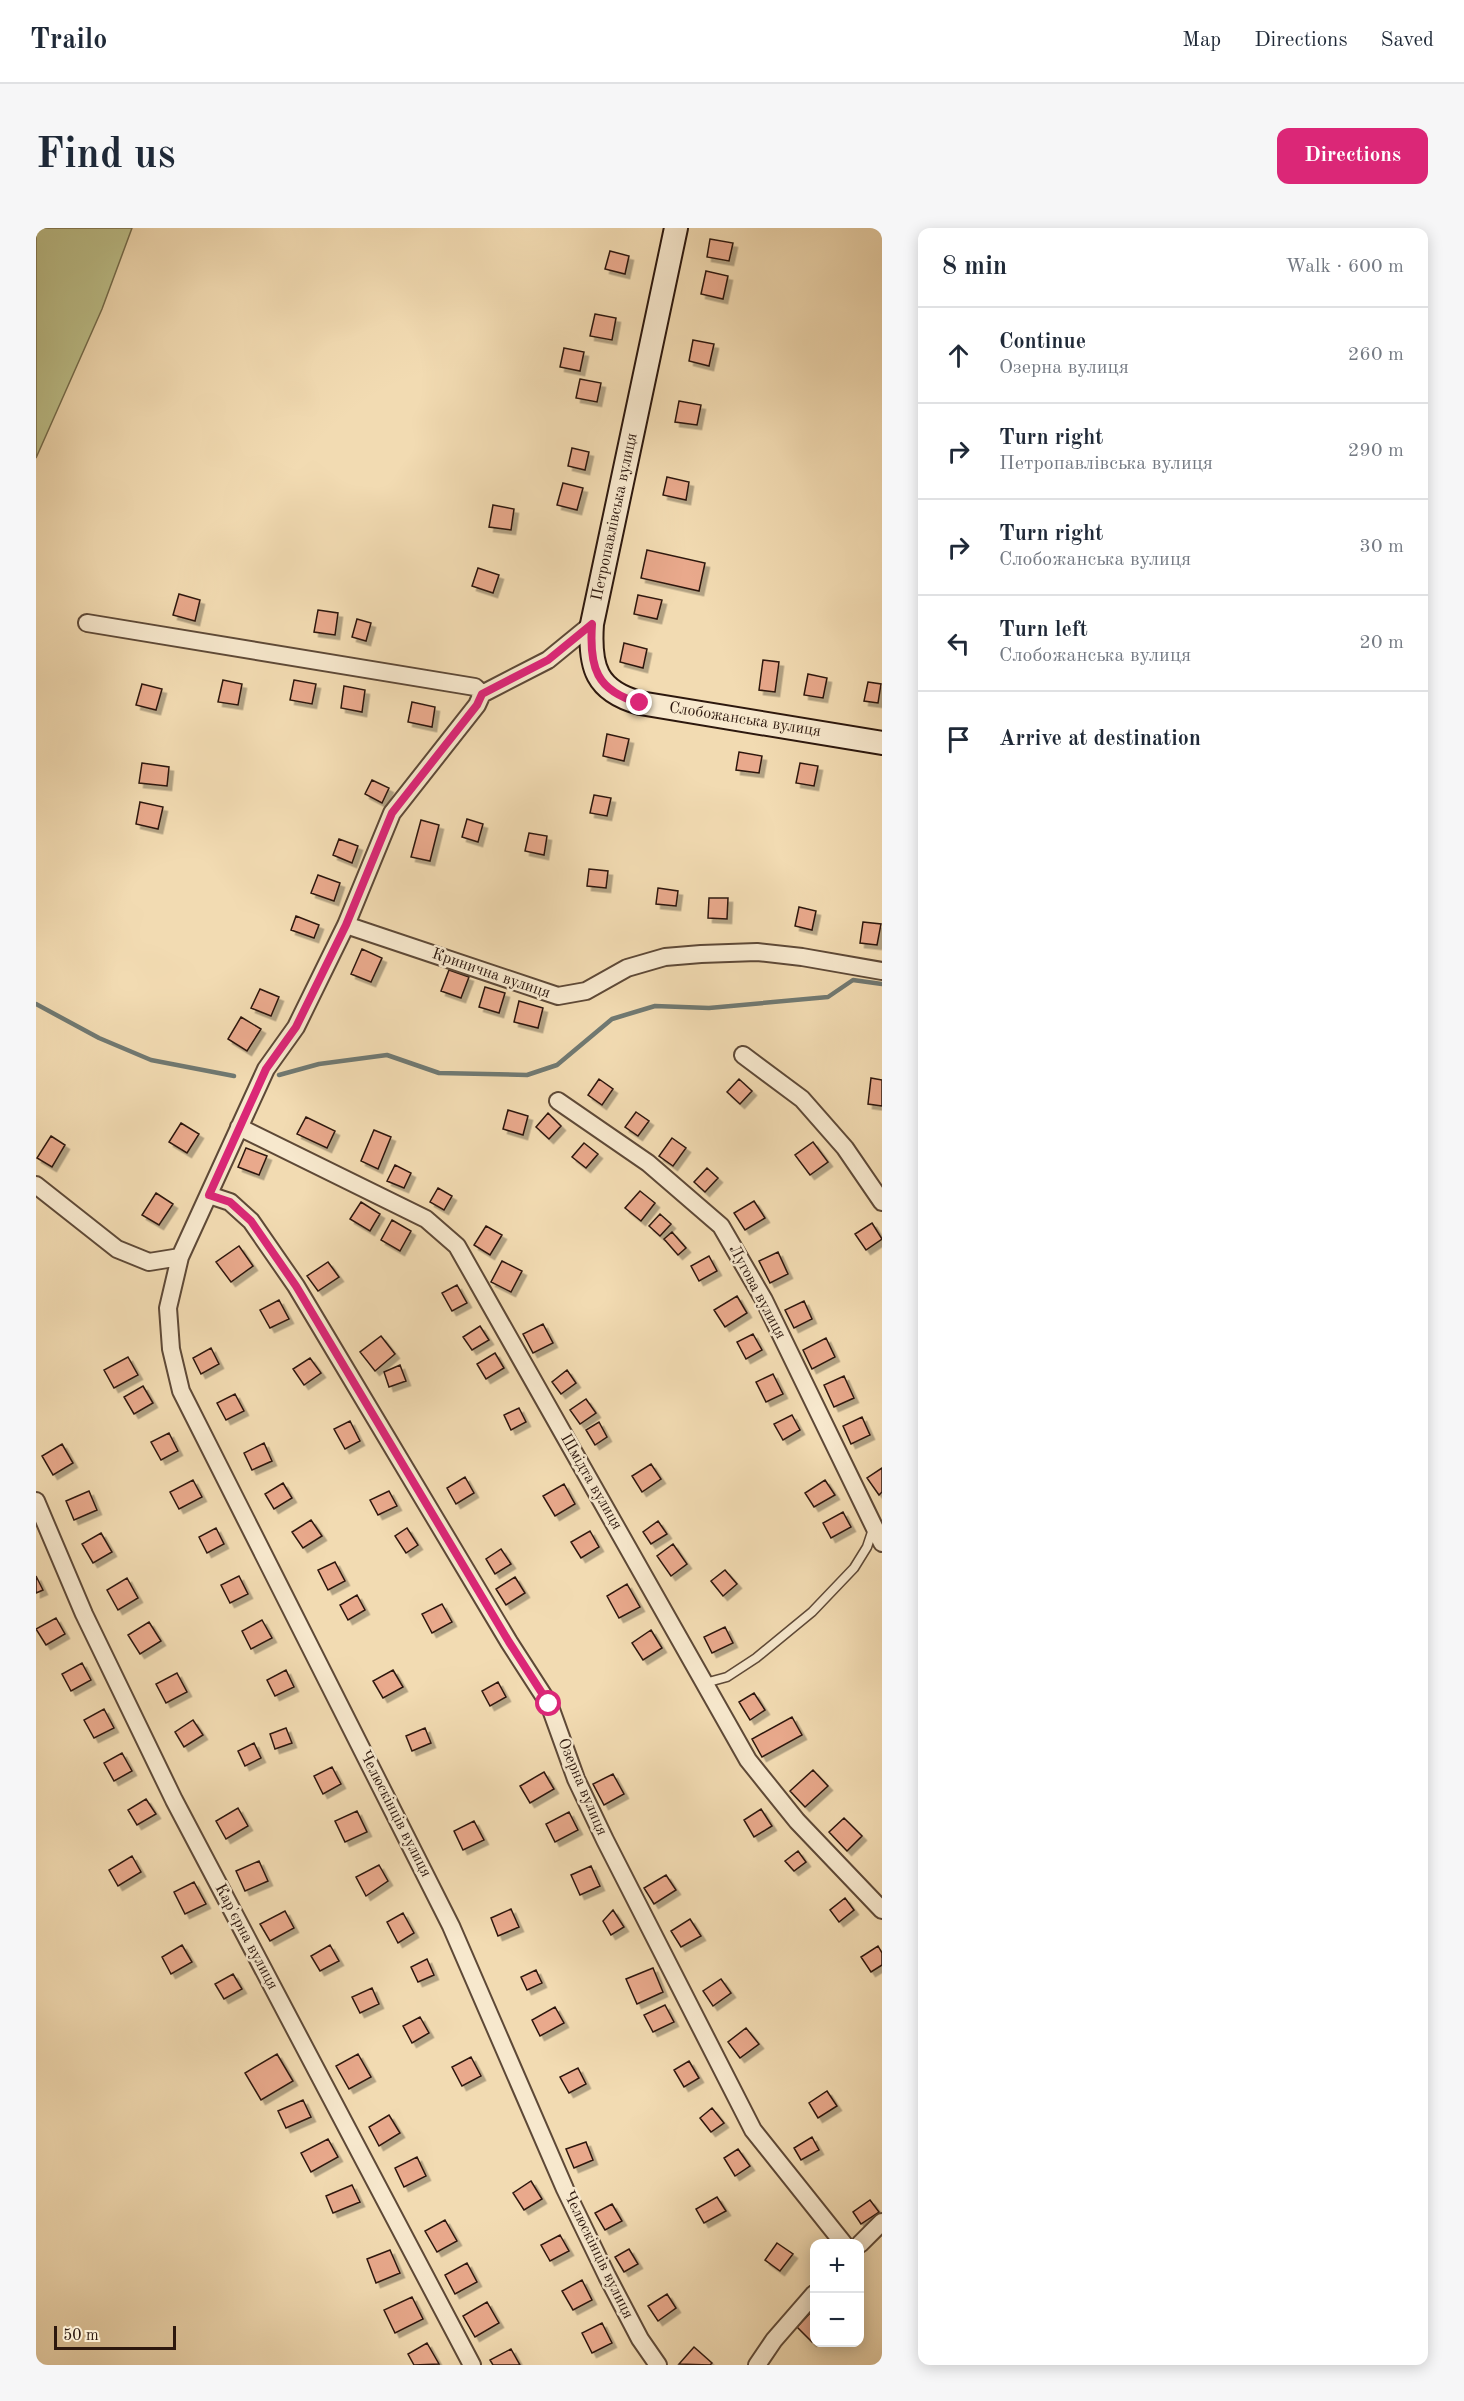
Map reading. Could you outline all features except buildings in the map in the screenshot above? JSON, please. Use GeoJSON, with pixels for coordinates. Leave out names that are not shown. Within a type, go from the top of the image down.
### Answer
{"type":"FeatureCollection","features":[{"type":"Feature","properties":{"kind":"street","name":"Петропавлівська вулиця"},"geometry":{"type":"LineString","coordinates":[[482,694],[548,660],[592,624],[676,228]]}},
{"type":"Feature","properties":{"kind":"street"},"geometry":{"type":"LineString","coordinates":[[36,1185],[117,1249],[149,1262],[180,1257],[266,1069],[296,1027],[346,925],[392,813],[470,714],[482,694],[475,687],[87,623]]}},
{"type":"Feature","properties":{"kind":"street","name":"Слобожанська вулиця"},"geometry":{"type":"LineString","coordinates":[[592,624],[590,645],[593,666],[604,685],[623,699],[882,743]]}},
{"type":"Feature","properties":{"kind":"street","name":"Кринична вулиця"},"geometry":{"type":"LineString","coordinates":[[346,925],[558,996],[586,991],[627,968],[665,957],[701,954],[768,953],[882,971]]}},
{"type":"Feature","properties":{"kind":"street"},"geometry":{"type":"LineString","coordinates":[[743,1055],[802,1099],[844,1148],[882,1203]]}},
{"type":"Feature","properties":{"kind":"street","name":"Лугова вулиця"},"geometry":{"type":"LineString","coordinates":[[558,1101],[648,1163],[721,1226],[764,1300],[882,1543]]}},
{"type":"Feature","properties":{"kind":"street","name":"Шмідта вулиця"},"geometry":{"type":"LineString","coordinates":[[239,1127],[426,1219],[457,1246],[748,1760],[797,1821],[882,1910]]}},
{"type":"Feature","properties":{"kind":"street","name":"Озерна вулиця"},"geometry":{"type":"LineString","coordinates":[[209,1195],[230,1202],[251,1221],[296,1286],[509,1642],[549,1704],[576,1779],[600,1830],[753,2130],[840,2239]]}},
{"type":"Feature","properties":{"kind":"street","name":"Челюскінців вулиця"},"geometry":{"type":"LineString","coordinates":[[180,1257],[168,1308],[171,1349],[181,1391],[451,1926],[565,2189],[640,2339],[658,2365]]}},
{"type":"Feature","properties":{"kind":"street","name":"Кар'єрна вулиця"},"geometry":{"type":"LineString","coordinates":[[36,1501],[84,1614],[174,1800],[472,2365]]}},
{"type":"Feature","properties":{"kind":"street"},"geometry":{"type":"LineString","coordinates":[[864,2240],[882,2222]]}},
{"type":"Feature","properties":{"kind":"street"},"geometry":{"type":"LineString","coordinates":[[757,2365],[774,2340],[810,2299]]}},
{"type":"Feature","properties":{"kind":"lane"},"geometry":{"type":"LineString","coordinates":[[705,1683],[727,1677],[756,1658],[812,1612],[854,1568],[867,1547],[874,1528]]}},
{"type":"Feature","properties":{"kind":"green space"},"geometry":{"type":"Polygon","coordinates":[[[36,228],[132,228],[102,309],[36,458],[36,228]]]}},
{"type":"Feature","properties":{"kind":"waterway"},"geometry":{"type":"LineString","coordinates":[[279,1075],[319,1064],[387,1055],[439,1073],[527,1075],[557,1065],[612,1019],[655,1006],[709,1008],[828,997],[853,980],[882,984]]}},
{"type":"Feature","properties":{"kind":"waterway"},"geometry":{"type":"LineString","coordinates":[[36,1004],[99,1038],[151,1060],[234,1076]]}},
{"type":"Feature","properties":{"kind":"route"},"geometry":{"type":"LineString","coordinates":[[549,1704],[509,1642],[296,1286],[251,1221],[230,1202],[209,1195],[266,1069],[296,1027],[346,925],[392,813],[477,705],[482,694],[548,660],[592,624],[590,645],[593,666],[604,685],[623,699],[640,703]]}}]}
